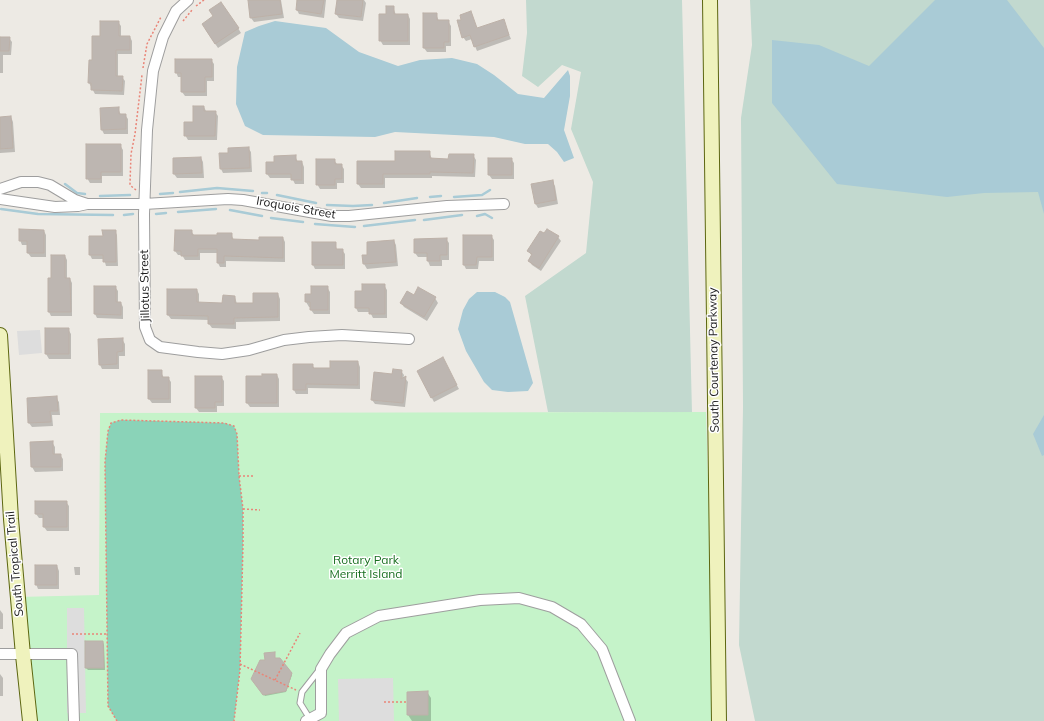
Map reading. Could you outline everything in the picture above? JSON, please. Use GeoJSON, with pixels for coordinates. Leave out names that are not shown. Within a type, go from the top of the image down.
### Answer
{"type":"FeatureCollection","features":[{"type":"Feature","properties":{"kind":"main road","name":"South Courtenay Parkway"},"geometry":{"type":"LineString","coordinates":[[710,0],[719,721]]}},
{"type":"Feature","properties":{"kind":"main road","name":"South Tropical Trail"},"geometry":{"type":"LineString","coordinates":[[0,336],[6,519],[30,721]]}},
{"type":"Feature","properties":{"kind":"street","name":"Jillotus Street"},"geometry":{"type":"LineString","coordinates":[[188,0],[176,11],[163,37],[153,71],[147,126],[144,204],[145,327],[150,340],[160,347],[222,354],[249,350],[284,340],[309,337],[342,335],[409,340]]}},
{"type":"Feature","properties":{"kind":"street","name":"Iroquois Street"},"geometry":{"type":"LineString","coordinates":[[0,190],[21,182],[38,182],[50,184],[75,200],[87,204]]}},
{"type":"Feature","properties":{"kind":"street","name":"Iroquois Street"},"geometry":{"type":"LineString","coordinates":[[0,199],[55,207],[87,204],[144,204],[228,199],[243,200],[332,216],[349,216],[447,206],[504,204]]}},
{"type":"Feature","properties":{"kind":"street"},"geometry":{"type":"LineString","coordinates":[[308,720],[321,713],[320,669],[346,633],[379,616],[480,600],[519,598],[552,607],[581,624],[602,649],[630,721]]}},
{"type":"Feature","properties":{"kind":"street"},"geometry":{"type":"LineString","coordinates":[[0,654],[72,654],[74,721]]}},
{"type":"Feature","properties":{"kind":"lane"},"geometry":{"type":"LineString","coordinates":[[308,720],[300,704],[302,692],[320,669]]}},
{"type":"Feature","properties":{"kind":"path"},"geometry":{"type":"LineString","coordinates":[[179,25],[195,7],[204,0]]}},
{"type":"Feature","properties":{"kind":"path"},"geometry":{"type":"LineString","coordinates":[[117,721],[108,706],[105,462],[108,431],[111,423],[121,420],[224,423],[234,426],[237,434],[239,476],[243,509],[240,664],[234,721]]}},
{"type":"Feature","properties":{"kind":"path"},"geometry":{"type":"LineString","coordinates":[[239,476],[254,476]]}},
{"type":"Feature","properties":{"kind":"path"},"geometry":{"type":"LineString","coordinates":[[243,509],[260,510]]}},
{"type":"Feature","properties":{"kind":"path"},"geometry":{"type":"LineString","coordinates":[[276,680],[300,633]]}},
{"type":"Feature","properties":{"kind":"path"},"geometry":{"type":"LineString","coordinates":[[72,634],[107,634]]}},
{"type":"Feature","properties":{"kind":"path"},"geometry":{"type":"LineString","coordinates":[[240,664],[302,692]]}},
{"type":"Feature","properties":{"kind":"path"},"geometry":{"type":"LineString","coordinates":[[384,702],[407,702]]}},
{"type":"Feature","properties":{"kind":"green space"},"geometry":{"type":"Polygon","coordinates":[[[526,0],[682,0],[692,413],[548,412],[525,296],[586,253],[593,182],[571,129],[581,72],[562,65],[538,87],[522,76],[527,33],[526,0]]]}},
{"type":"Feature","properties":{"kind":"green space"},"geometry":{"type":"Polygon","coordinates":[[[750,0],[1044,0],[1044,721],[755,721],[739,645],[743,407],[741,118],[752,45],[750,0]]]}},
{"type":"Feature","properties":{"kind":"green space","name":"Rotary Park Merritt Island"},"geometry":{"type":"Polygon","coordinates":[[[706,412],[715,721],[31,721],[18,597],[99,595],[100,413],[706,412]]]}},
{"type":"Feature","properties":{"kind":"green space"},"geometry":{"type":"Polygon","coordinates":[[[121,420],[224,423],[234,426],[237,434],[239,475],[243,509],[243,543],[240,670],[234,721],[117,721],[108,706],[105,462],[108,431],[111,423],[121,420]]]}},
{"type":"Feature","properties":{"kind":"shaded area"},"geometry":{"type":"Polygon","coordinates":[[[40,330],[42,353],[19,355],[17,331],[40,330]]]}},
{"type":"Feature","properties":{"kind":"shaded area"},"geometry":{"type":"Polygon","coordinates":[[[67,608],[84,608],[86,713],[67,713],[67,608]]]}},
{"type":"Feature","properties":{"kind":"shaded area"},"geometry":{"type":"Polygon","coordinates":[[[393,678],[394,721],[339,721],[338,679],[393,678]]]}},
{"type":"Feature","properties":{"kind":"water"},"geometry":{"type":"Polygon","coordinates":[[[935,0],[1007,0],[1044,48],[1044,214],[1038,192],[984,193],[947,197],[837,184],[772,103],[772,40],[819,45],[869,66],[935,0]]]}},
{"type":"Feature","properties":{"kind":"water"},"geometry":{"type":"Polygon","coordinates":[[[275,21],[326,28],[359,52],[398,66],[420,60],[452,58],[477,64],[518,94],[544,98],[568,70],[570,76],[570,96],[564,130],[574,158],[564,162],[557,152],[548,144],[525,144],[494,137],[395,132],[375,137],[263,135],[245,126],[236,104],[237,67],[245,32],[275,21]]]}},
{"type":"Feature","properties":{"kind":"water"},"geometry":{"type":"Polygon","coordinates":[[[477,292],[495,292],[505,297],[510,302],[533,383],[528,391],[508,392],[492,390],[484,382],[466,351],[458,329],[463,310],[469,299],[477,292]]]}},
{"type":"Feature","properties":{"kind":"water"},"geometry":{"type":"Polygon","coordinates":[[[1044,415],[1044,455],[1042,456],[1033,434],[1044,415]]]}},
{"type":"Feature","properties":{"kind":"building"},"geometry":{"type":"Polygon","coordinates":[[[248,0],[280,0],[282,14],[250,18],[248,0]]]}},
{"type":"Feature","properties":{"kind":"building"},"geometry":{"type":"Polygon","coordinates":[[[297,0],[324,0],[321,14],[296,10],[297,0]]]}},
{"type":"Feature","properties":{"kind":"building"},"geometry":{"type":"Polygon","coordinates":[[[337,0],[363,0],[361,17],[335,14],[337,0]]]}},
{"type":"Feature","properties":{"kind":"building"},"geometry":{"type":"Polygon","coordinates":[[[221,2],[239,28],[215,44],[202,24],[213,16],[209,10],[221,2]]]}},
{"type":"Feature","properties":{"kind":"building"},"geometry":{"type":"Polygon","coordinates":[[[386,6],[394,6],[394,14],[408,14],[408,41],[379,41],[379,14],[386,14],[386,6]]]}},
{"type":"Feature","properties":{"kind":"building"},"geometry":{"type":"Polygon","coordinates":[[[471,11],[477,28],[504,19],[509,35],[474,47],[470,35],[462,38],[457,20],[461,20],[460,15],[471,11]]]}},
{"type":"Feature","properties":{"kind":"building"},"geometry":{"type":"Polygon","coordinates":[[[423,13],[437,13],[437,20],[449,20],[449,42],[444,42],[444,48],[423,48],[423,13]]]}},
{"type":"Feature","properties":{"kind":"building"},"geometry":{"type":"Polygon","coordinates":[[[100,21],[119,21],[119,36],[130,36],[130,50],[116,50],[116,76],[123,76],[122,91],[91,90],[91,83],[88,83],[89,60],[92,60],[92,36],[100,36],[100,21]]]}},
{"type":"Feature","properties":{"kind":"building"},"geometry":{"type":"Polygon","coordinates":[[[0,37],[10,37],[9,51],[0,51],[0,37]]]}},
{"type":"Feature","properties":{"kind":"building"},"geometry":{"type":"Polygon","coordinates":[[[175,59],[212,59],[212,77],[205,77],[205,92],[181,92],[181,73],[175,73],[175,59]]]}},
{"type":"Feature","properties":{"kind":"building"},"geometry":{"type":"Polygon","coordinates":[[[193,106],[204,106],[204,111],[216,111],[215,136],[184,136],[184,122],[193,122],[193,106]]]}},
{"type":"Feature","properties":{"kind":"building"},"geometry":{"type":"Polygon","coordinates":[[[119,107],[119,114],[126,114],[126,129],[101,130],[100,108],[119,107]]]}},
{"type":"Feature","properties":{"kind":"building"},"geometry":{"type":"Polygon","coordinates":[[[11,116],[13,148],[0,149],[0,117],[11,116]]]}},
{"type":"Feature","properties":{"kind":"building"},"geometry":{"type":"Polygon","coordinates":[[[86,144],[121,144],[121,172],[101,172],[101,179],[86,179],[86,144]]]}},
{"type":"Feature","properties":{"kind":"building"},"geometry":{"type":"Polygon","coordinates":[[[249,147],[250,168],[220,169],[219,153],[228,153],[228,148],[249,147]]]}},
{"type":"Feature","properties":{"kind":"building"},"geometry":{"type":"Polygon","coordinates":[[[395,151],[430,151],[430,158],[448,159],[449,154],[474,154],[473,173],[430,172],[430,174],[383,174],[383,184],[357,184],[357,161],[395,161],[395,151]]]}},
{"type":"Feature","properties":{"kind":"building"},"geometry":{"type":"Polygon","coordinates":[[[296,155],[296,161],[302,161],[302,180],[291,180],[291,174],[266,174],[266,162],[274,162],[274,156],[296,155]]]}},
{"type":"Feature","properties":{"kind":"building"},"geometry":{"type":"Polygon","coordinates":[[[201,157],[202,173],[173,174],[173,158],[201,157]]]}},
{"type":"Feature","properties":{"kind":"building"},"geometry":{"type":"Polygon","coordinates":[[[488,158],[512,158],[512,175],[488,175],[488,158]]]}},
{"type":"Feature","properties":{"kind":"building"},"geometry":{"type":"Polygon","coordinates":[[[316,159],[335,159],[335,164],[342,164],[342,179],[335,179],[335,185],[316,185],[316,159]]]}},
{"type":"Feature","properties":{"kind":"building"},"geometry":{"type":"Polygon","coordinates":[[[553,180],[556,200],[535,204],[531,184],[553,180]]]}},
{"type":"Feature","properties":{"kind":"building"},"geometry":{"type":"Polygon","coordinates":[[[19,229],[44,230],[44,253],[27,253],[27,241],[19,241],[19,229]]]}},
{"type":"Feature","properties":{"kind":"building"},"geometry":{"type":"Polygon","coordinates":[[[547,229],[559,236],[539,268],[528,261],[532,254],[527,251],[540,231],[544,233],[547,229]]]}},
{"type":"Feature","properties":{"kind":"building"},"geometry":{"type":"Polygon","coordinates":[[[102,230],[116,230],[116,262],[103,262],[103,255],[89,255],[89,236],[103,236],[102,230]]]}},
{"type":"Feature","properties":{"kind":"building"},"geometry":{"type":"Polygon","coordinates":[[[175,230],[192,230],[192,235],[217,235],[217,233],[232,233],[232,239],[259,240],[259,237],[283,237],[283,258],[224,256],[224,263],[217,263],[217,249],[198,249],[198,256],[181,256],[181,251],[174,251],[175,230]]]}},
{"type":"Feature","properties":{"kind":"building"},"geometry":{"type":"Polygon","coordinates":[[[463,235],[492,235],[492,257],[477,257],[476,265],[463,265],[463,235]]]}},
{"type":"Feature","properties":{"kind":"building"},"geometry":{"type":"Polygon","coordinates":[[[447,238],[447,255],[440,255],[440,261],[427,261],[427,253],[414,253],[414,239],[447,238]]]}},
{"type":"Feature","properties":{"kind":"building"},"geometry":{"type":"Polygon","coordinates":[[[394,240],[396,262],[363,264],[362,255],[367,255],[367,242],[394,240]]]}},
{"type":"Feature","properties":{"kind":"building"},"geometry":{"type":"Polygon","coordinates":[[[312,242],[336,242],[336,249],[343,249],[343,265],[312,265],[312,242]]]}},
{"type":"Feature","properties":{"kind":"building"},"geometry":{"type":"Polygon","coordinates":[[[51,255],[65,255],[65,278],[70,278],[71,312],[48,312],[48,278],[51,278],[51,255]]]}},
{"type":"Feature","properties":{"kind":"building"},"geometry":{"type":"Polygon","coordinates":[[[362,284],[385,284],[385,314],[369,314],[369,308],[355,308],[355,291],[362,291],[362,284]]]}},
{"type":"Feature","properties":{"kind":"building"},"geometry":{"type":"Polygon","coordinates":[[[94,286],[116,286],[116,302],[121,302],[121,315],[94,314],[94,286]]]}},
{"type":"Feature","properties":{"kind":"building"},"geometry":{"type":"Polygon","coordinates":[[[311,286],[328,286],[328,310],[310,310],[310,302],[305,302],[305,294],[311,294],[311,286]]]}},
{"type":"Feature","properties":{"kind":"building"},"geometry":{"type":"Polygon","coordinates":[[[418,287],[436,297],[424,317],[400,303],[407,291],[414,295],[418,287]]]}},
{"type":"Feature","properties":{"kind":"building"},"geometry":{"type":"Polygon","coordinates":[[[167,289],[197,289],[197,302],[222,303],[223,295],[235,296],[235,303],[253,303],[253,293],[278,293],[278,317],[234,318],[234,324],[208,324],[208,316],[167,315],[167,289]]]}},
{"type":"Feature","properties":{"kind":"building"},"geometry":{"type":"Polygon","coordinates":[[[45,328],[69,328],[69,354],[45,354],[45,328]]]}},
{"type":"Feature","properties":{"kind":"building"},"geometry":{"type":"Polygon","coordinates":[[[123,338],[123,351],[117,352],[117,364],[99,365],[98,339],[123,338]]]}},
{"type":"Feature","properties":{"kind":"building"},"geometry":{"type":"Polygon","coordinates":[[[443,357],[457,385],[431,398],[417,371],[443,357]]]}},
{"type":"Feature","properties":{"kind":"building"},"geometry":{"type":"Polygon","coordinates":[[[330,361],[358,361],[358,385],[306,384],[306,390],[293,390],[293,364],[313,364],[313,368],[330,368],[330,361]]]}},
{"type":"Feature","properties":{"kind":"building"},"geometry":{"type":"Polygon","coordinates":[[[393,369],[402,370],[401,379],[406,376],[403,403],[371,400],[374,372],[392,374],[393,369]]]}},
{"type":"Feature","properties":{"kind":"building"},"geometry":{"type":"Polygon","coordinates":[[[148,370],[162,370],[162,377],[169,377],[169,399],[148,399],[148,370]]]}},
{"type":"Feature","properties":{"kind":"building"},"geometry":{"type":"Polygon","coordinates":[[[262,374],[277,374],[277,403],[246,403],[246,376],[262,376],[262,374]]]}},
{"type":"Feature","properties":{"kind":"building"},"geometry":{"type":"Polygon","coordinates":[[[195,376],[222,376],[222,402],[215,402],[215,408],[195,408],[195,376]]]}},
{"type":"Feature","properties":{"kind":"building"},"geometry":{"type":"Polygon","coordinates":[[[57,396],[58,411],[50,411],[51,422],[28,423],[27,398],[57,396]]]}},
{"type":"Feature","properties":{"kind":"building"},"geometry":{"type":"Polygon","coordinates":[[[53,441],[53,454],[61,454],[61,467],[31,467],[30,442],[53,441]]]}},
{"type":"Feature","properties":{"kind":"building"},"geometry":{"type":"Polygon","coordinates":[[[35,501],[67,501],[67,527],[43,527],[43,514],[35,514],[35,501]]]}},
{"type":"Feature","properties":{"kind":"building"},"geometry":{"type":"Polygon","coordinates":[[[35,565],[57,565],[57,585],[35,585],[35,565]]]}},
{"type":"Feature","properties":{"kind":"building"},"geometry":{"type":"Polygon","coordinates":[[[85,641],[103,641],[104,668],[85,668],[85,641]]]}},
{"type":"Feature","properties":{"kind":"building"},"geometry":{"type":"Polygon","coordinates":[[[275,652],[275,658],[280,658],[292,673],[286,691],[263,695],[251,679],[260,660],[265,660],[264,653],[275,652]]]}},
{"type":"Feature","properties":{"kind":"building"},"geometry":{"type":"Polygon","coordinates":[[[428,691],[428,715],[407,715],[407,692],[428,691]]]}},
{"type":"Feature","properties":{"kind":"waterway"},"geometry":{"type":"LineString","coordinates":[[65,184],[77,193],[85,194]]}},
{"type":"Feature","properties":{"kind":"waterway"},"geometry":{"type":"LineString","coordinates":[[180,192],[217,188],[253,191]]}},
{"type":"Feature","properties":{"kind":"waterway"},"geometry":{"type":"LineString","coordinates":[[454,197],[482,195],[490,190]]}},
{"type":"Feature","properties":{"kind":"waterway"},"geometry":{"type":"LineString","coordinates":[[160,194],[173,193]]}},
{"type":"Feature","properties":{"kind":"waterway"},"geometry":{"type":"LineString","coordinates":[[262,193],[267,193]]}},
{"type":"Feature","properties":{"kind":"waterway"},"geometry":{"type":"LineString","coordinates":[[100,196],[130,195]]}},
{"type":"Feature","properties":{"kind":"waterway"},"geometry":{"type":"LineString","coordinates":[[277,195],[316,203]]}},
{"type":"Feature","properties":{"kind":"waterway"},"geometry":{"type":"LineString","coordinates":[[430,197],[441,196]]}},
{"type":"Feature","properties":{"kind":"waterway"},"geometry":{"type":"LineString","coordinates":[[384,203],[417,198]]}},
{"type":"Feature","properties":{"kind":"waterway"},"geometry":{"type":"LineString","coordinates":[[327,205],[372,205]]}},
{"type":"Feature","properties":{"kind":"waterway"},"geometry":{"type":"LineString","coordinates":[[1,209],[38,214],[113,215]]}},
{"type":"Feature","properties":{"kind":"waterway"},"geometry":{"type":"LineString","coordinates":[[178,212],[216,209]]}},
{"type":"Feature","properties":{"kind":"waterway"},"geometry":{"type":"LineString","coordinates":[[230,210],[262,216]]}},
{"type":"Feature","properties":{"kind":"waterway"},"geometry":{"type":"LineString","coordinates":[[156,214],[166,213]]}},
{"type":"Feature","properties":{"kind":"waterway"},"geometry":{"type":"LineString","coordinates":[[124,215],[133,214]]}},
{"type":"Feature","properties":{"kind":"waterway"},"geometry":{"type":"LineString","coordinates":[[477,216],[485,214],[492,218]]}},
{"type":"Feature","properties":{"kind":"waterway"},"geometry":{"type":"LineString","coordinates":[[424,220],[462,215]]}},
{"type":"Feature","properties":{"kind":"waterway"},"geometry":{"type":"LineString","coordinates":[[271,218],[303,222]]}},
{"type":"Feature","properties":{"kind":"waterway"},"geometry":{"type":"LineString","coordinates":[[364,226],[415,220]]}},
{"type":"Feature","properties":{"kind":"waterway"},"geometry":{"type":"LineString","coordinates":[[315,224],[355,227]]}}]}
